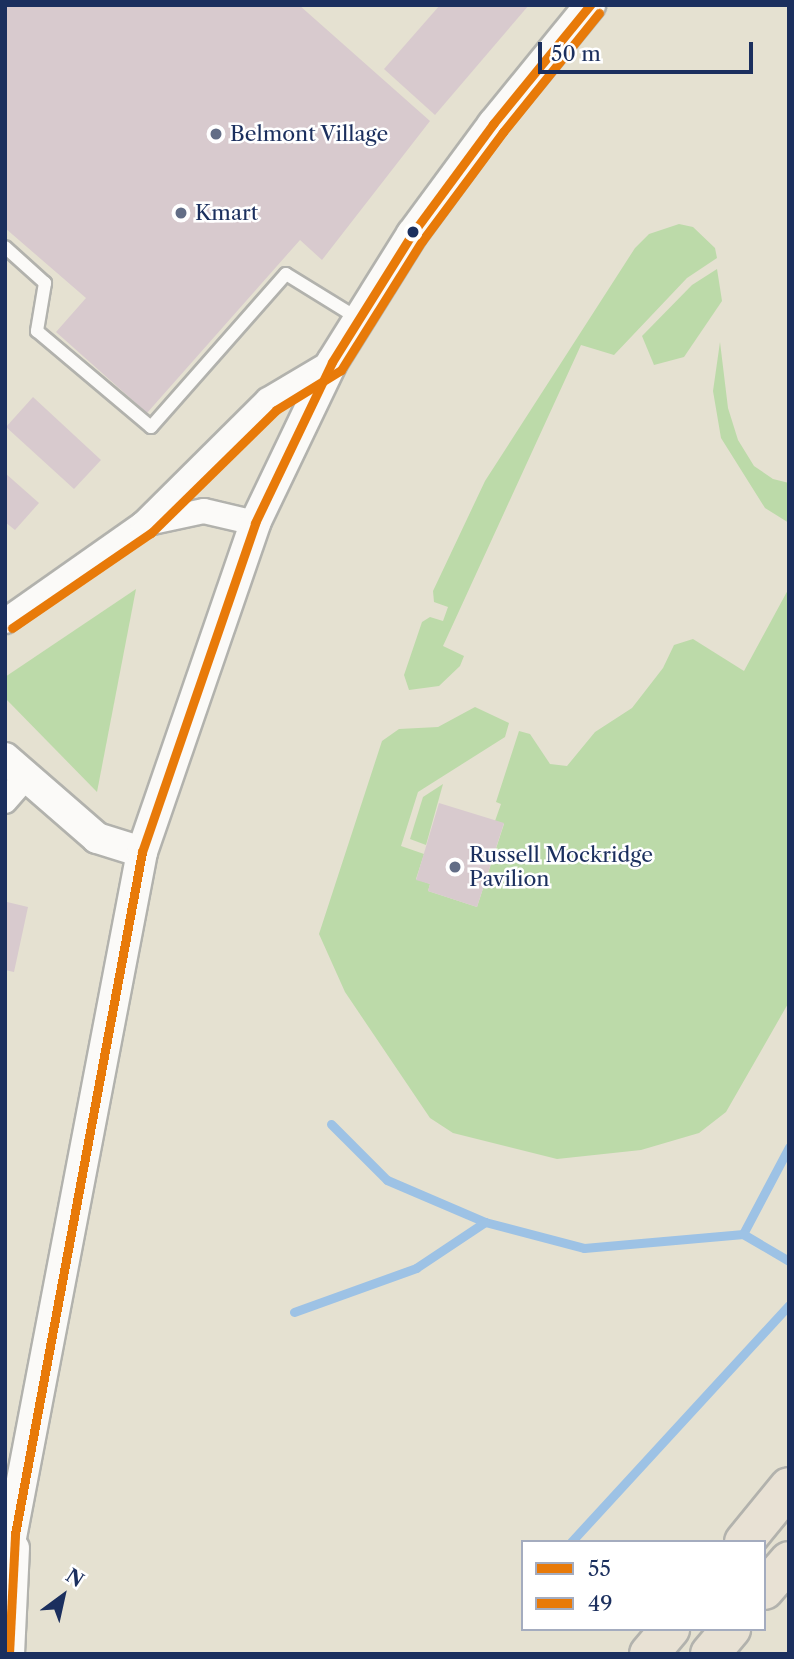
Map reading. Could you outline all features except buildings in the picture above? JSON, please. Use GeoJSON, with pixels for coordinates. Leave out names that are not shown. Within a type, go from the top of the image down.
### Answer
{"type":"FeatureCollection","features":[{"type":"Feature","properties":{"kind":"highway"},"geometry":{"type":"LineString","coordinates":[[746,1540],[789,1487]]}},
{"type":"Feature","properties":{"kind":"highway"},"geometry":{"type":"LineString","coordinates":[[766,1588],[789,1561]]}},
{"type":"Feature","properties":{"kind":"highway"},"geometry":{"type":"LineString","coordinates":[[649,1654],[668,1631]]}},
{"type":"Feature","properties":{"kind":"highway"},"geometry":{"type":"LineString","coordinates":[[710,1654],[729,1631]]}},
{"type":"Feature","properties":{"kind":"street"},"geometry":{"type":"LineString","coordinates":[[5,1569],[15,1534],[106,1025],[142,852],[255,523],[332,362],[412,234],[493,124],[590,5]]}},
{"type":"Feature","properties":{"kind":"street"},"geometry":{"type":"LineString","coordinates":[[7,618],[142,524],[268,400],[332,362]]}},
{"type":"Feature","properties":{"kind":"street"},"geometry":{"type":"LineString","coordinates":[[142,524],[204,511],[255,523]]}},
{"type":"Feature","properties":{"kind":"street"},"geometry":{"type":"LineString","coordinates":[[5,801],[16,767],[97,838],[142,852]]}},
{"type":"Feature","properties":{"kind":"street"},"geometry":{"type":"LineString","coordinates":[[9,1654],[15,1534]]}},
{"type":"Feature","properties":{"kind":"lane"},"geometry":{"type":"LineString","coordinates":[[5,247],[45,283],[37,331],[151,427],[286,274],[359,319]]}},
{"type":"Feature","properties":{"kind":"green space"},"geometry":{"type":"Polygon","coordinates":[[[679,224],[693,227],[715,248],[717,258],[687,278],[614,355],[581,345],[443,646],[464,656],[460,666],[439,686],[409,690],[404,675],[422,622],[430,617],[443,621],[448,607],[434,602],[433,591],[485,481],[635,248],[649,234],[679,224]]]}},
{"type":"Feature","properties":{"kind":"green space"},"geometry":{"type":"Polygon","coordinates":[[[717,269],[722,301],[684,357],[654,365],[642,336],[692,285],[717,269]]]}},
{"type":"Feature","properties":{"kind":"green space"},"geometry":{"type":"Polygon","coordinates":[[[720,342],[728,408],[738,440],[754,466],[773,479],[789,483],[789,523],[765,508],[721,438],[713,391],[720,342]]]}},
{"type":"Feature","properties":{"kind":"green space"},"geometry":{"type":"Polygon","coordinates":[[[789,588],[789,1002],[726,1112],[699,1133],[641,1150],[557,1159],[453,1133],[430,1118],[345,992],[319,934],[382,741],[399,729],[438,727],[475,707],[509,723],[505,737],[418,792],[401,846],[424,854],[416,879],[430,884],[428,891],[477,907],[504,824],[495,821],[501,804],[496,802],[519,731],[530,734],[550,764],[567,766],[595,732],[632,708],[663,668],[674,645],[693,639],[744,671],[789,588]]]}},
{"type":"Feature","properties":{"kind":"green space"},"geometry":{"type":"Polygon","coordinates":[[[136,589],[97,792],[5,698],[5,677],[136,589]]]}},
{"type":"Feature","properties":{"kind":"green space"},"geometry":{"type":"Polygon","coordinates":[[[443,784],[426,845],[410,839],[423,797],[443,784]]]}},
{"type":"Feature","properties":{"kind":"waterway"},"geometry":{"type":"LineString","coordinates":[[331,1124],[387,1180],[485,1222],[584,1248],[743,1234]]}},
{"type":"Feature","properties":{"kind":"waterway"},"geometry":{"type":"LineString","coordinates":[[789,1147],[743,1234],[789,1261]]}},
{"type":"Feature","properties":{"kind":"waterway"},"geometry":{"type":"LineString","coordinates":[[294,1312],[416,1268],[485,1222]]}},
{"type":"Feature","properties":{"kind":"waterway"},"geometry":{"type":"LineString","coordinates":[[573,1540],[789,1305]]}},
{"type":"Feature","properties":{"kind":"transit line","name":"55"},"geometry":{"type":"LineString","coordinates":[[9,1654],[15,1534],[142,852],[255,523],[332,362],[412,234],[493,124],[590,5]]}},
{"type":"Feature","properties":{"kind":"transit line","name":"49"},"geometry":{"type":"LineString","coordinates":[[12,628],[151,533],[276,410],[341,370],[422,241],[503,132],[599,13]]}},
{"type":"Feature","properties":{"kind":"place","name":"Belmont Village"},"geometry":{"type":"Point","coordinates":[216,134]}},
{"type":"Feature","properties":{"kind":"place","name":"Kmart"},"geometry":{"type":"Point","coordinates":[181,213]}},
{"type":"Feature","properties":{"kind":"place","name":"Russell Mockridge Pavilion"},"geometry":{"type":"Point","coordinates":[455,867]}}]}
